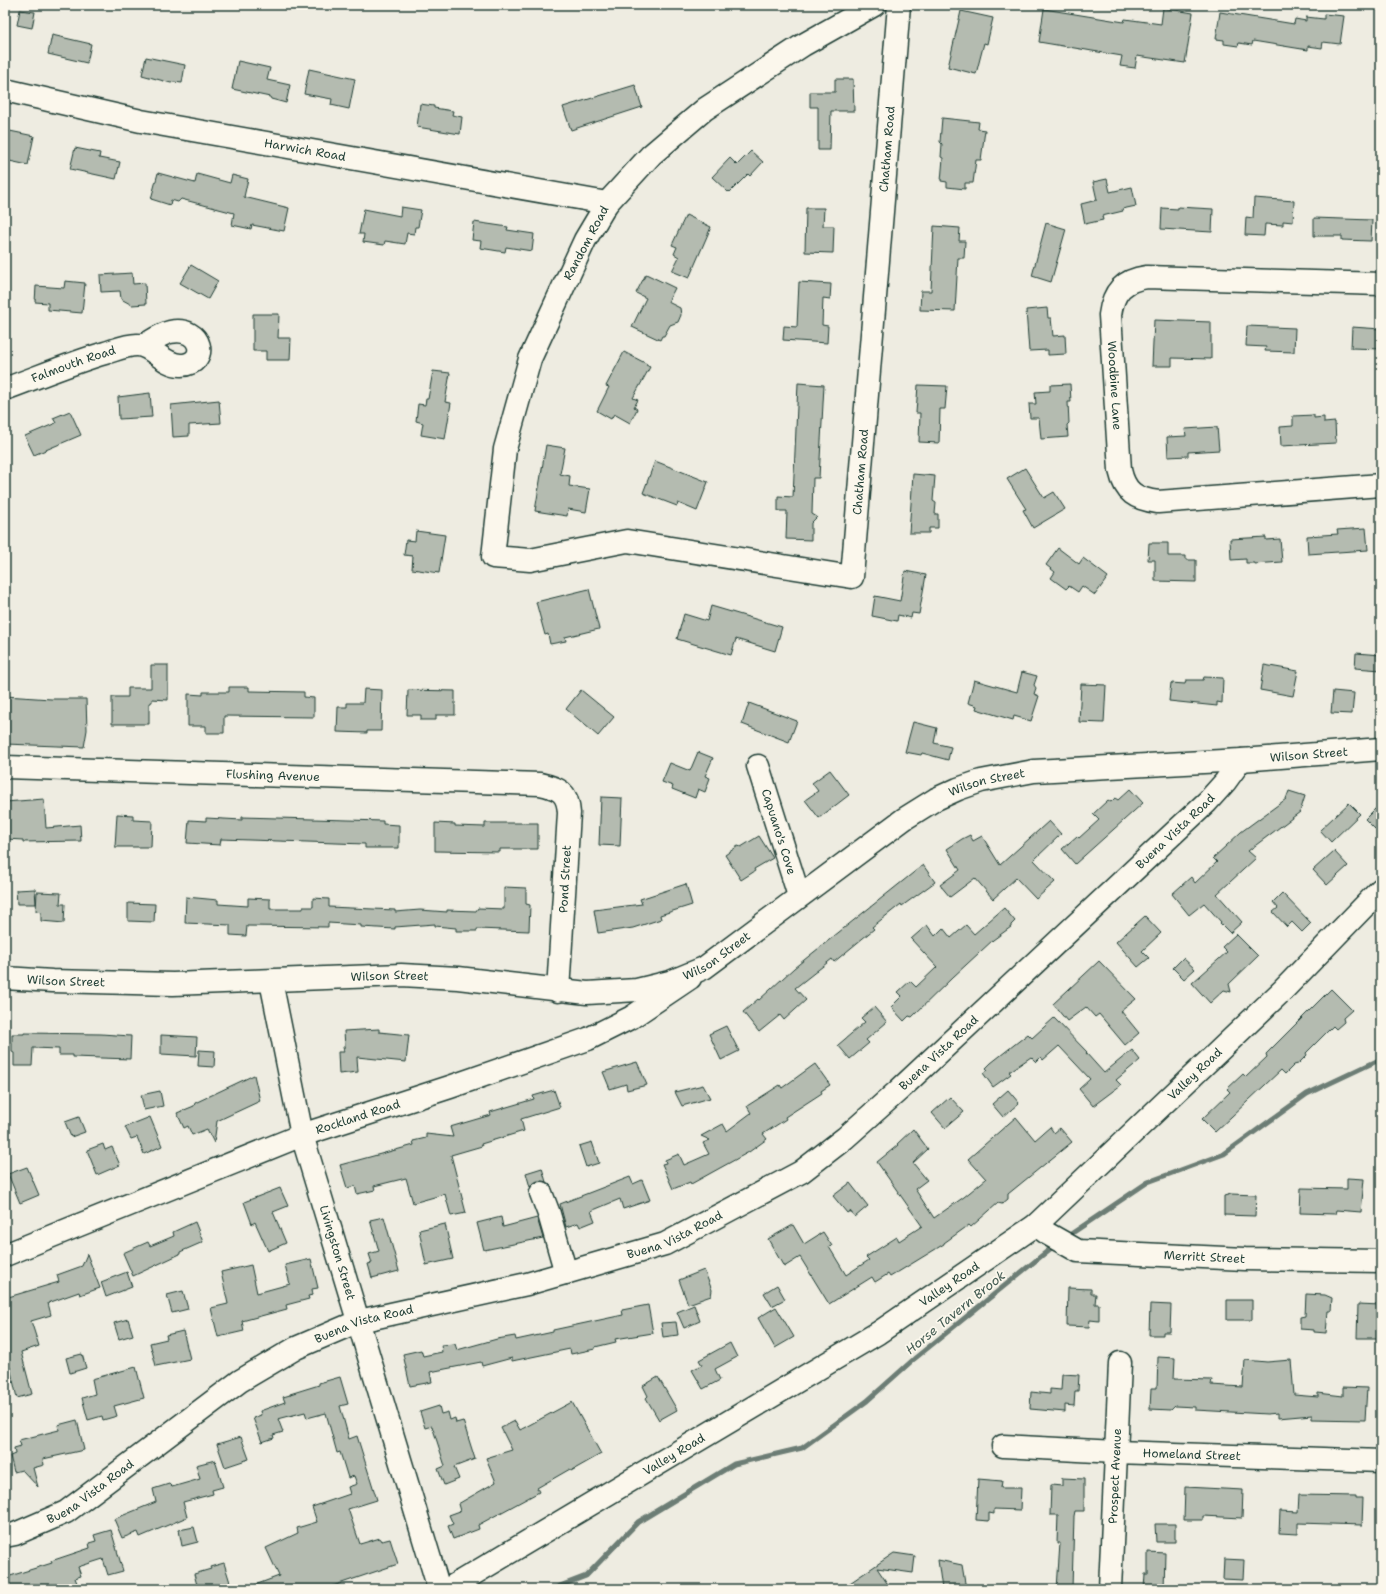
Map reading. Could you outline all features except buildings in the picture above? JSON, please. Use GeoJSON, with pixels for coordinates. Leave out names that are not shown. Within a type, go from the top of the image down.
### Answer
{"type":"FeatureCollection","features":[{"type":"Feature","properties":{"kind":"street","name":"Random Road"},"geometry":{"type":"LineString","coordinates":[[493,557],[505,449],[530,359],[586,240],[607,203],[651,155],[705,109],[803,46],[874,5]]}},
{"type":"Feature","properties":{"kind":"street","name":"Chatham Road"},"geometry":{"type":"LineString","coordinates":[[493,557],[530,560],[627,541],[852,577],[899,5]]}},
{"type":"Feature","properties":{"kind":"street","name":"Harwich Road"},"geometry":{"type":"LineString","coordinates":[[5,90],[141,120],[607,203]]}},
{"type":"Feature","properties":{"kind":"street","name":"Woodbine Lane"},"geometry":{"type":"LineString","coordinates":[[1381,284],[1146,277],[1137,278],[1128,282],[1114,296],[1110,315],[1120,470],[1123,482],[1131,493],[1143,500],[1158,502],[1381,485]]}},
{"type":"Feature","properties":{"kind":"street","name":"Falmouth Road"},"geometry":{"type":"LineString","coordinates":[[5,389],[79,361],[126,347],[143,346]]}},
{"type":"Feature","properties":{"kind":"street","name":"Wilson Street"},"geometry":{"type":"LineString","coordinates":[[5,978],[52,981],[173,984],[401,975],[458,978],[558,991],[587,993],[637,990],[670,982],[704,968],[904,818],[936,799],[981,781],[1034,771],[1241,760],[1381,749]]}},
{"type":"Feature","properties":{"kind":"street","name":"Buena Vista Road"},"geometry":{"type":"LineString","coordinates":[[5,1536],[15,1534],[66,1512],[240,1381],[296,1348],[359,1321],[528,1284],[665,1244],[800,1172],[845,1138],[899,1090],[1207,802],[1225,782],[1241,760]]}},
{"type":"Feature","properties":{"kind":"street","name":"Flushing Avenue"},"geometry":{"type":"LineString","coordinates":[[5,766],[540,784]]}},
{"type":"Feature","properties":{"kind":"street","name":"Capuano's Cove"},"geometry":{"type":"LineString","coordinates":[[758,766],[799,896]]}},
{"type":"Feature","properties":{"kind":"street","name":"Pond Street"},"geometry":{"type":"LineString","coordinates":[[540,784],[557,788],[567,799],[568,805],[558,991]]}},
{"type":"Feature","properties":{"kind":"street","name":"Valley Road"},"geometry":{"type":"LineString","coordinates":[[448,1589],[878,1333],[1042,1230],[1283,990],[1381,889]]}},
{"type":"Feature","properties":{"kind":"street","name":"Rockland Road"},"geometry":{"type":"LineString","coordinates":[[5,1255],[302,1135],[588,1040],[632,1017],[704,968]]}},
{"type":"Feature","properties":{"kind":"street","name":"Livingston Street"},"geometry":{"type":"LineString","coordinates":[[271,981],[302,1135],[439,1589]]}},
{"type":"Feature","properties":{"kind":"street"},"geometry":{"type":"LineString","coordinates":[[541,1193],[549,1214],[566,1273]]}},
{"type":"Feature","properties":{"kind":"street","name":"Merritt Street"},"geometry":{"type":"LineString","coordinates":[[1042,1230],[1078,1251],[1245,1259],[1381,1261]]}},
{"type":"Feature","properties":{"kind":"street","name":"Prospect Avenue"},"geometry":{"type":"LineString","coordinates":[[1110,1589],[1120,1364]]}},
{"type":"Feature","properties":{"kind":"street","name":"Homeland Street"},"geometry":{"type":"LineString","coordinates":[[1003,1446],[1116,1452],[1381,1461]]}},
{"type":"Feature","properties":{"kind":"waterway","name":"Horse Tavern Brook"},"geometry":{"type":"LineString","coordinates":[[1065,1238],[1148,1182],[1224,1154],[1307,1094],[1381,1059]]}},
{"type":"Feature","properties":{"kind":"waterway","name":"Horse Tavern Brook"},"geometry":{"type":"LineString","coordinates":[[552,1589],[586,1576],[638,1522],[734,1464],[802,1448],[867,1401],[914,1359],[1055,1245]]}}]}
